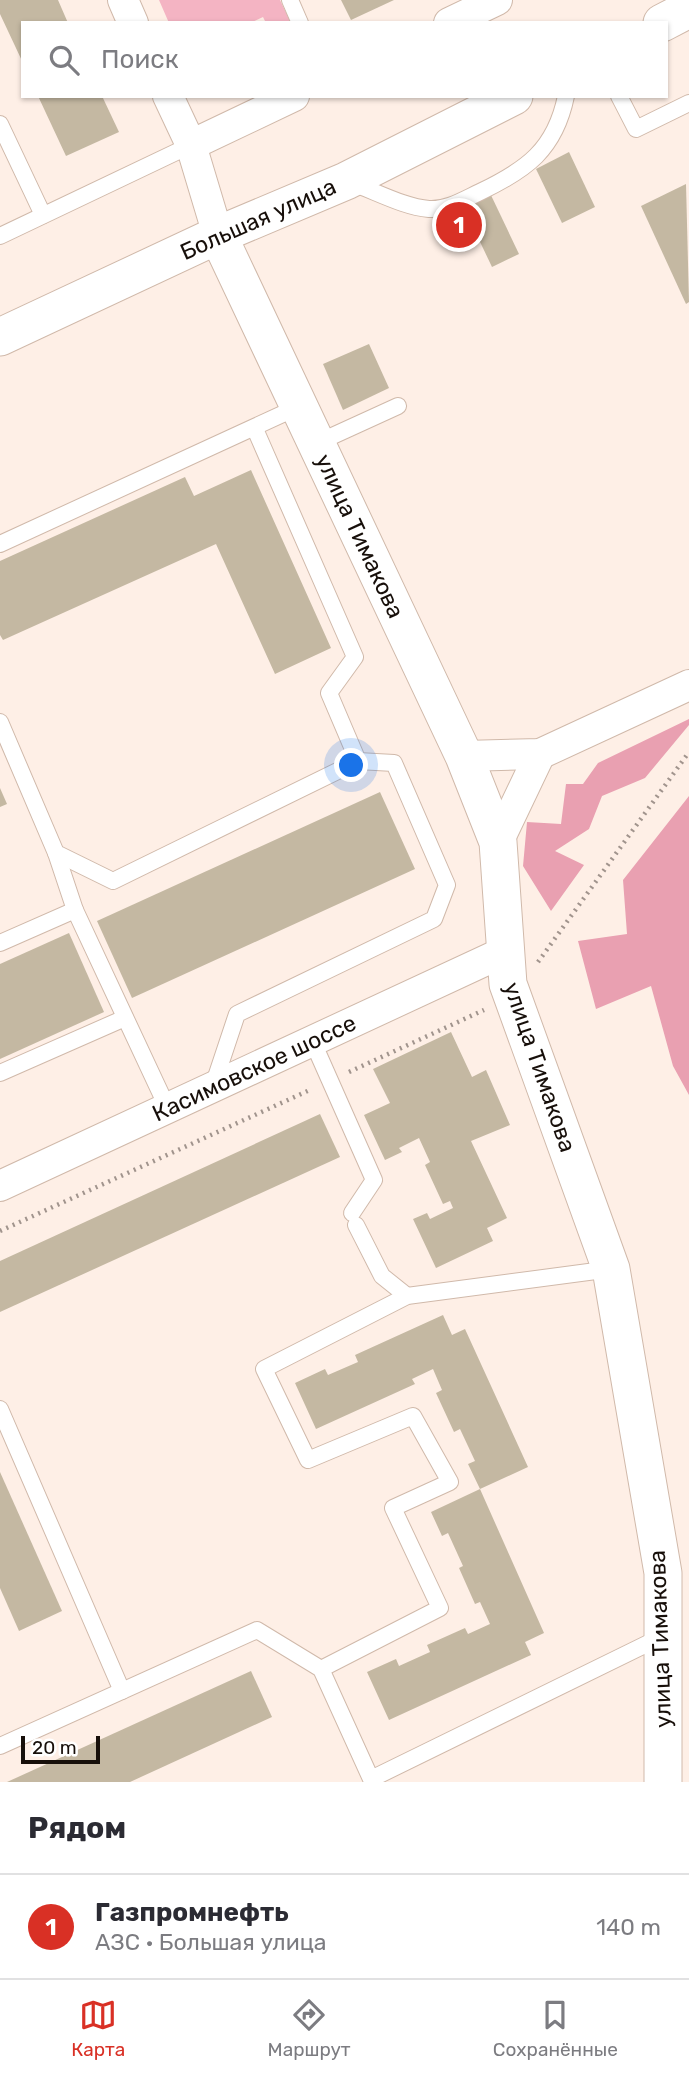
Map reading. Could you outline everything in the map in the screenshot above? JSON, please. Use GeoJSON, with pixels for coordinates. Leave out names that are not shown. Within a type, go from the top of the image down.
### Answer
{"type":"FeatureCollection","features":[{"type":"Feature","properties":{"kind":"street"},"geometry":{"type":"LineString","coordinates":[[122,0],[132,21]]}},
{"type":"Feature","properties":{"kind":"street"},"geometry":{"type":"LineString","coordinates":[[453,21],[498,0]]}},
{"type":"Feature","properties":{"kind":"street"},"geometry":{"type":"LineString","coordinates":[[666,21],[689,9]]}},
{"type":"Feature","properties":{"kind":"street"},"geometry":{"type":"LineString","coordinates":[[169,98],[191,145],[218,235]]}},
{"type":"Feature","properties":{"kind":"street"},"geometry":{"type":"LineString","coordinates":[[191,145],[290,98]]}},
{"type":"Feature","properties":{"kind":"street","name":"Большая улица"},"geometry":{"type":"LineString","coordinates":[[0,337],[218,235],[346,181],[510,98]]}},
{"type":"Feature","properties":{"kind":"street","name":"улица Тимакова"},"geometry":{"type":"LineString","coordinates":[[218,235],[464,756],[498,842],[508,950],[508,984],[611,1269],[663,1573],[663,1782]]}},
{"type":"Feature","properties":{"kind":"street"},"geometry":{"type":"LineString","coordinates":[[464,756],[540,754],[689,685]]}},
{"type":"Feature","properties":{"kind":"street"},"geometry":{"type":"LineString","coordinates":[[498,842],[540,754]]}},
{"type":"Feature","properties":{"kind":"street","name":"Касимовское шоссе"},"geometry":{"type":"LineString","coordinates":[[0,1186],[508,950]]}},
{"type":"Feature","properties":{"kind":"lane"},"geometry":{"type":"LineString","coordinates":[[290,0],[299,21]]}},
{"type":"Feature","properties":{"kind":"lane"},"geometry":{"type":"LineString","coordinates":[[346,181],[424,209],[439,209],[459,202],[518,174],[531,162],[557,126],[565,98]]}},
{"type":"Feature","properties":{"kind":"lane"},"geometry":{"type":"LineString","coordinates":[[620,98],[636,129],[689,103]]}},
{"type":"Feature","properties":{"kind":"lane"},"geometry":{"type":"LineString","coordinates":[[0,124],[43,215]]}},
{"type":"Feature","properties":{"kind":"lane"},"geometry":{"type":"LineString","coordinates":[[0,236],[191,145]]}},
{"type":"Feature","properties":{"kind":"lane"},"geometry":{"type":"LineString","coordinates":[[0,544],[300,406]]}},
{"type":"Feature","properties":{"kind":"lane"},"geometry":{"type":"LineString","coordinates":[[317,443],[398,406]]}},
{"type":"Feature","properties":{"kind":"lane"},"geometry":{"type":"LineString","coordinates":[[255,429],[355,657],[329,693],[358,761]]}},
{"type":"Feature","properties":{"kind":"lane"},"geometry":{"type":"LineString","coordinates":[[0,722],[56,853],[75,910],[168,1109]]}},
{"type":"Feature","properties":{"kind":"lane"},"geometry":{"type":"LineString","coordinates":[[56,853],[113,881],[358,761],[394,763],[447,885],[434,919],[237,1014],[212,1088]]}},
{"type":"Feature","properties":{"kind":"lane"},"geometry":{"type":"LineString","coordinates":[[0,943],[75,910]]}},
{"type":"Feature","properties":{"kind":"lane"},"geometry":{"type":"LineString","coordinates":[[0,1073],[125,1018]]}},
{"type":"Feature","properties":{"kind":"lane"},"geometry":{"type":"LineString","coordinates":[[312,1040],[374,1180],[354,1219],[382,1276],[407,1296]]}},
{"type":"Feature","properties":{"kind":"lane"},"geometry":{"type":"LineString","coordinates":[[321,1669],[440,1608],[393,1508],[450,1482],[413,1416],[308,1460],[264,1369],[407,1296],[611,1269]]}},
{"type":"Feature","properties":{"kind":"lane"},"geometry":{"type":"LineString","coordinates":[[0,1409],[122,1691]]}},
{"type":"Feature","properties":{"kind":"lane"},"geometry":{"type":"LineString","coordinates":[[0,1746],[257,1630],[321,1669],[372,1781],[663,1636]]}},
{"type":"Feature","properties":{"kind":"path"},"geometry":{"type":"LineString","coordinates":[[0,1231],[513,997],[689,752]]}},
{"type":"Feature","properties":{"kind":"shaded area"},"geometry":{"type":"Polygon","coordinates":[[[159,0],[280,0],[290,21],[265,21],[263,17],[254,21],[168,21],[159,0]]]}},
{"type":"Feature","properties":{"kind":"shaded area"},"geometry":{"type":"Polygon","coordinates":[[[689,719],[689,725],[645,778],[602,796],[589,829],[555,851],[584,865],[551,911],[523,866],[527,822],[561,824],[566,784],[583,784],[598,763],[689,719]]]}},
{"type":"Feature","properties":{"kind":"shaded area"},"geometry":{"type":"Polygon","coordinates":[[[689,796],[689,1095],[673,1066],[651,986],[596,1009],[578,941],[627,934],[623,880],[689,796]]]}},
{"type":"Feature","properties":{"kind":"building"},"geometry":{"type":"Polygon","coordinates":[[[0,0],[58,0],[67,21],[21,21],[21,59],[0,14],[0,0]]]}},
{"type":"Feature","properties":{"kind":"building"},"geometry":{"type":"Polygon","coordinates":[[[341,0],[394,0],[351,20],[341,0]]]}},
{"type":"Feature","properties":{"kind":"building"},"geometry":{"type":"Polygon","coordinates":[[[39,98],[103,98],[119,132],[66,156],[39,98]]]}},
{"type":"Feature","properties":{"kind":"building"},"geometry":{"type":"Polygon","coordinates":[[[569,152],[595,207],[562,223],[536,169],[569,152]]]}},
{"type":"Feature","properties":{"kind":"building"},"geometry":{"type":"Polygon","coordinates":[[[686,184],[689,302],[686,304],[641,206],[686,184]]]}},
{"type":"Feature","properties":{"kind":"building"},"geometry":{"type":"Polygon","coordinates":[[[489,191],[519,254],[492,267],[462,204],[489,191]]]}},
{"type":"Feature","properties":{"kind":"building"},"geometry":{"type":"Polygon","coordinates":[[[369,344],[389,388],[343,410],[323,364],[369,344]]]}},
{"type":"Feature","properties":{"kind":"building"},"geometry":{"type":"Polygon","coordinates":[[[251,470],[331,648],[275,674],[216,544],[3,640],[0,635],[0,561],[185,477],[194,496],[251,470]]]}},
{"type":"Feature","properties":{"kind":"building"},"geometry":{"type":"Polygon","coordinates":[[[0,788],[7,804],[0,807],[0,788]]]}},
{"type":"Feature","properties":{"kind":"building"},"geometry":{"type":"Polygon","coordinates":[[[380,792],[415,869],[132,998],[97,921],[380,792]]]}},
{"type":"Feature","properties":{"kind":"building"},"geometry":{"type":"Polygon","coordinates":[[[69,933],[104,1012],[0,1059],[0,964],[69,933]]]}},
{"type":"Feature","properties":{"kind":"building"},"geometry":{"type":"Polygon","coordinates":[[[451,1032],[472,1077],[486,1070],[510,1125],[471,1141],[507,1218],[487,1228],[493,1241],[436,1268],[413,1219],[427,1213],[430,1219],[453,1208],[450,1201],[443,1204],[425,1165],[430,1162],[419,1138],[399,1148],[402,1152],[385,1160],[364,1115],[390,1103],[373,1069],[451,1032]]]}},
{"type":"Feature","properties":{"kind":"building"},"geometry":{"type":"Polygon","coordinates":[[[320,1114],[340,1157],[0,1312],[0,1261],[320,1114]]]}},
{"type":"Feature","properties":{"kind":"building"},"geometry":{"type":"Polygon","coordinates":[[[443,1315],[452,1335],[465,1329],[528,1467],[480,1489],[468,1464],[475,1461],[460,1429],[454,1432],[436,1393],[442,1390],[433,1369],[412,1379],[415,1384],[316,1429],[295,1383],[325,1369],[328,1375],[358,1362],[355,1355],[443,1315]]]}},
{"type":"Feature","properties":{"kind":"building"},"geometry":{"type":"Polygon","coordinates":[[[0,1472],[62,1611],[19,1631],[0,1588],[0,1472]]]}},
{"type":"Feature","properties":{"kind":"building"},"geometry":{"type":"Polygon","coordinates":[[[480,1489],[544,1633],[525,1642],[531,1655],[389,1720],[367,1672],[396,1659],[399,1666],[430,1652],[427,1645],[465,1628],[468,1634],[490,1624],[480,1602],[475,1604],[459,1568],[463,1566],[448,1533],[442,1536],[431,1512],[480,1489]]]}},
{"type":"Feature","properties":{"kind":"building"},"geometry":{"type":"Polygon","coordinates":[[[251,1671],[272,1717],[130,1782],[7,1782],[251,1671]]]}},
{"type":"Feature","properties":{"kind":"place","name":"Газпромнефть"},"geometry":{"type":"Point","coordinates":[459,225]}}]}
